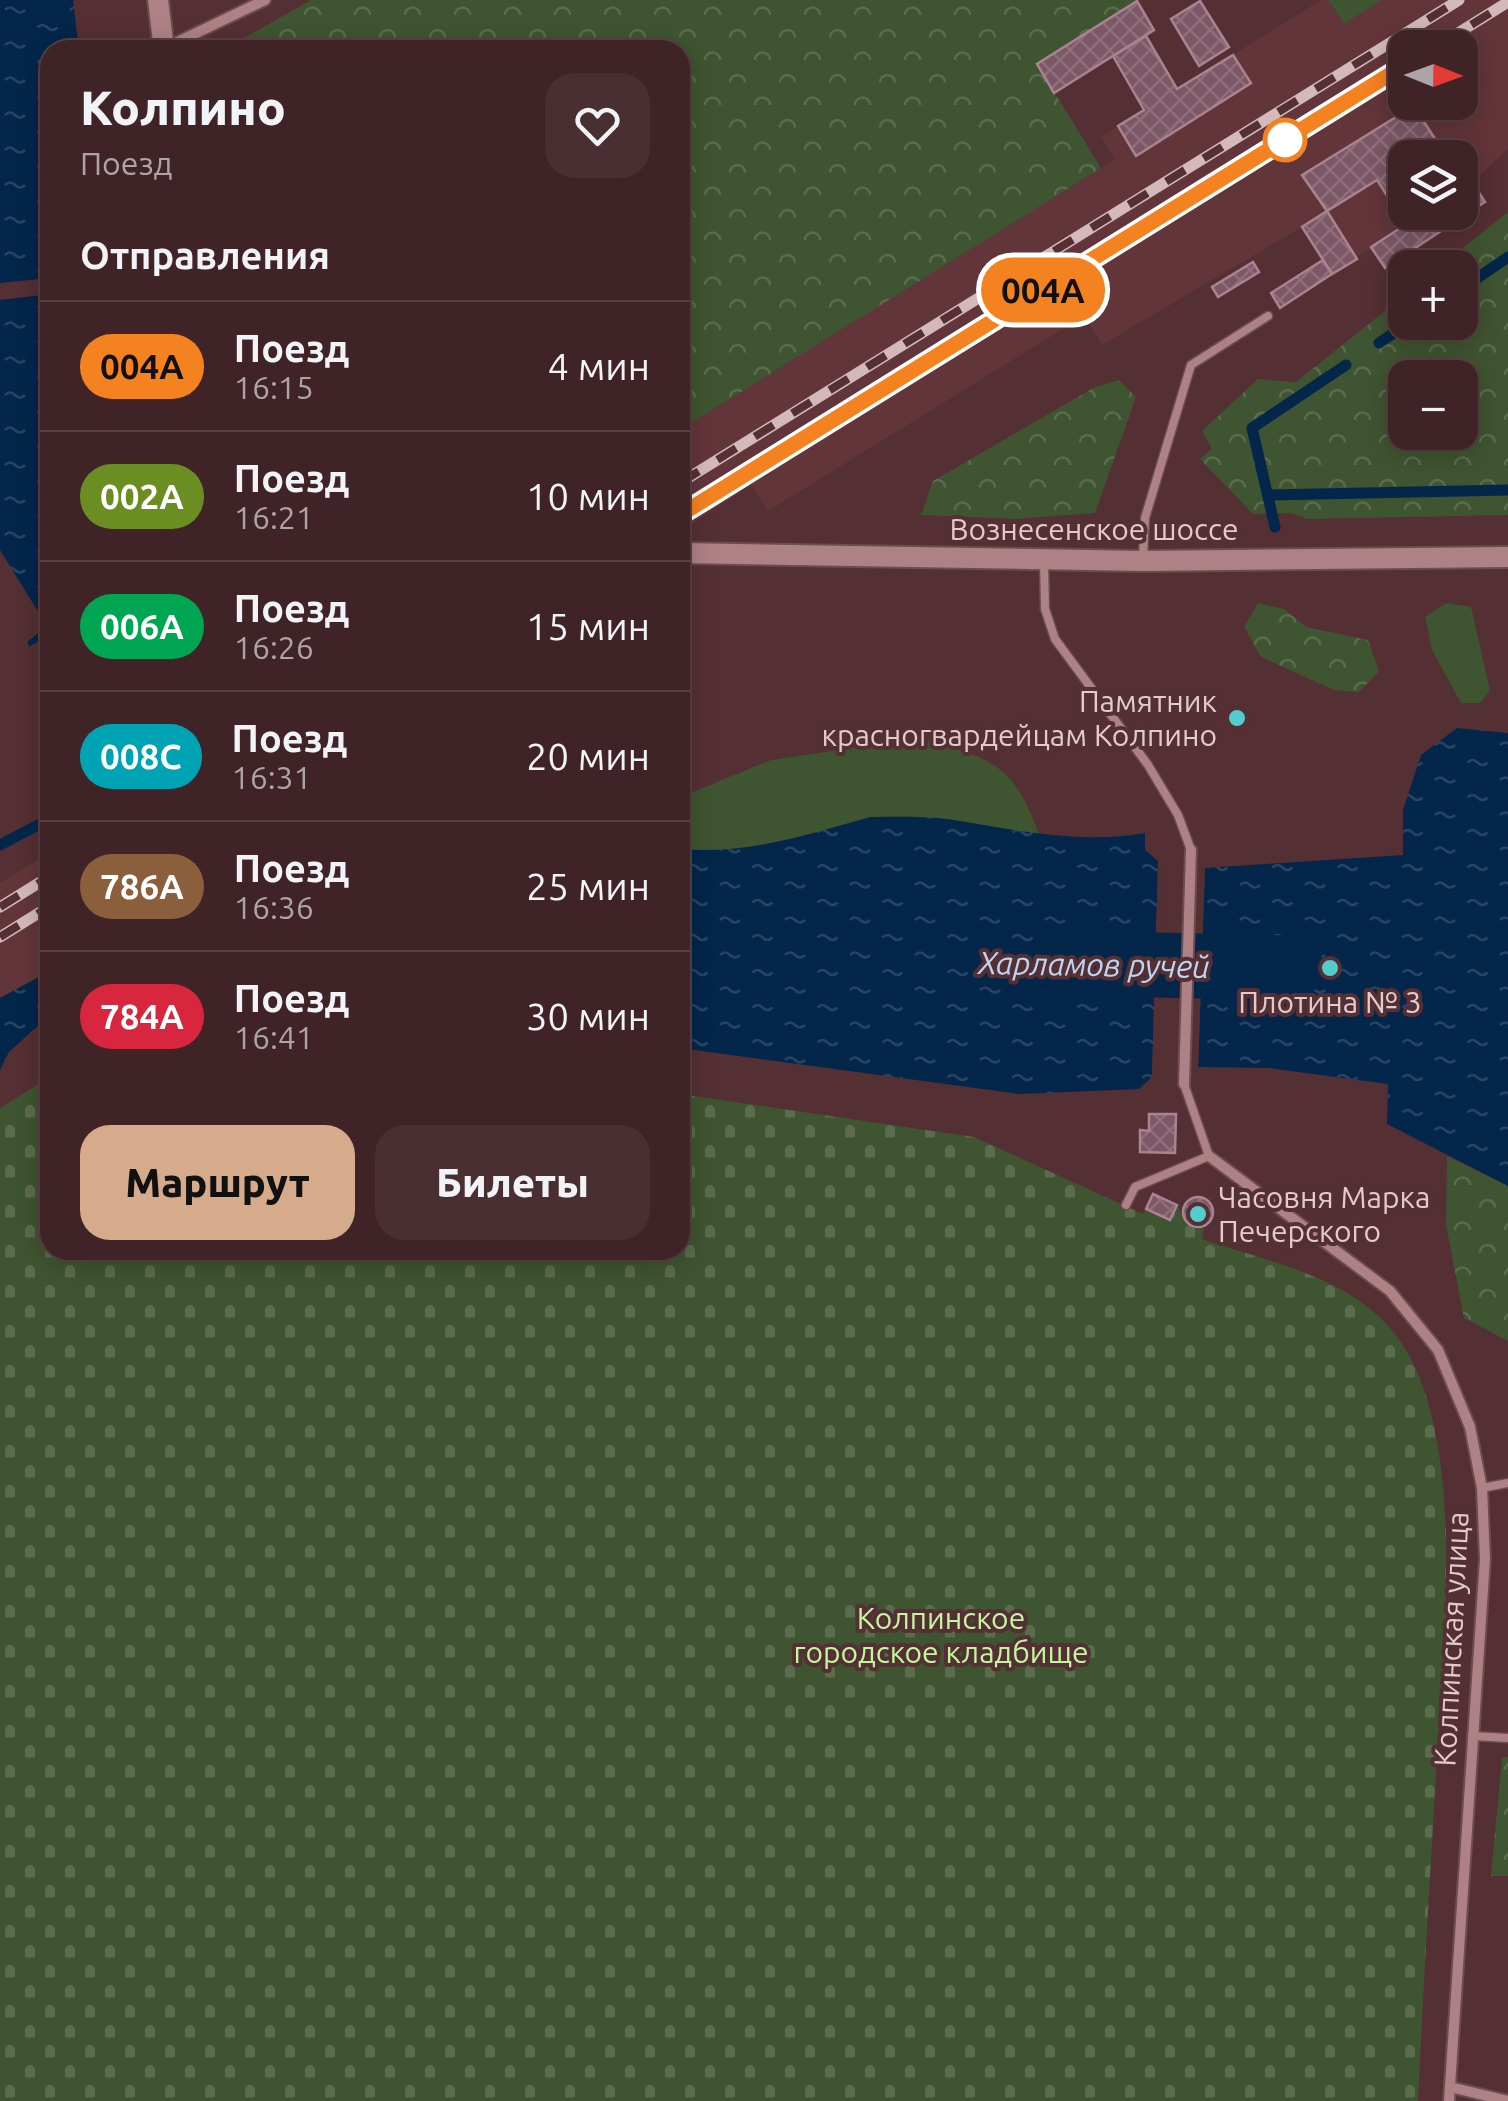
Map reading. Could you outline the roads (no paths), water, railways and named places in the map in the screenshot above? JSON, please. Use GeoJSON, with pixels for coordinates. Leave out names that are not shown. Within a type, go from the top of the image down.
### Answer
{"type":"FeatureCollection","features":[{"type":"Feature","properties":{"kind":"street"},"geometry":{"type":"LineString","coordinates":[[158,0],[163,40]]}},
{"type":"Feature","properties":{"kind":"street"},"geometry":{"type":"LineString","coordinates":[[183,40],[265,0]]}},
{"type":"Feature","properties":{"kind":"street","name":"Вознесенское шоссе"},"geometry":{"type":"LineString","coordinates":[[690,553],[1044,561],[1508,557]]}},
{"type":"Feature","properties":{"kind":"street"},"geometry":{"type":"LineString","coordinates":[[1184,1084],[1190,850]]}},
{"type":"Feature","properties":{"kind":"street","name":"Колпинская улица"},"geometry":{"type":"LineString","coordinates":[[1209,1156],[1390,1291],[1438,1350],[1470,1427],[1482,1488],[1485,1559],[1449,2101]]}},
{"type":"Feature","properties":{"kind":"street"},"geometry":{"type":"LineString","coordinates":[[1450,2087],[1508,2101]]}},
{"type":"Feature","properties":{"kind":"lane"},"geometry":{"type":"LineString","coordinates":[[1143,561],[1145,518],[1191,364],[1268,316]]}},
{"type":"Feature","properties":{"kind":"lane"},"geometry":{"type":"LineString","coordinates":[[1044,561],[1045,608],[1055,640],[1148,766],[1178,815],[1190,850]]}},
{"type":"Feature","properties":{"kind":"lane"},"geometry":{"type":"LineString","coordinates":[[1126,1204],[1135,1186],[1209,1156],[1184,1084]]}},
{"type":"Feature","properties":{"kind":"lane"},"geometry":{"type":"LineString","coordinates":[[1482,1488],[1508,1483]]}},
{"type":"Feature","properties":{"kind":"lane"},"geometry":{"type":"LineString","coordinates":[[1472,1736],[1508,1738]]}},
{"type":"Feature","properties":{"kind":"water"},"geometry":{"type":"Polygon","coordinates":[[[0,0],[73,0],[78,40],[40,40],[40,615],[0,550],[0,0]]]}},
{"type":"Feature","properties":{"kind":"water"},"geometry":{"type":"Polygon","coordinates":[[[40,632],[40,669],[27,642],[40,632]]]}},
{"type":"Feature","properties":{"kind":"water"},"geometry":{"type":"Polygon","coordinates":[[[1457,728],[1508,733],[1508,1186],[1387,1124],[1388,1084],[1269,1068],[1198,1067],[1205,868],[1403,855],[1403,810],[1421,755],[1457,728]]]}},
{"type":"Feature","properties":{"kind":"water"},"geometry":{"type":"Polygon","coordinates":[[[870,817],[938,818],[1070,836],[1145,833],[1145,850],[1158,861],[1152,1077],[1139,1089],[1019,1094],[690,1049],[690,849],[728,849],[799,837],[870,817]]]}},
{"type":"Feature","properties":{"kind":"water"},"geometry":{"type":"Polygon","coordinates":[[[40,976],[40,1024],[9,1052],[0,1070],[0,998],[40,976]]]}},
{"type":"Feature","properties":{"kind":"waterway"},"geometry":{"type":"LineString","coordinates":[[1478,278],[1508,257]]}},
{"type":"Feature","properties":{"kind":"waterway"},"geometry":{"type":"LineString","coordinates":[[1379,343],[1388,337]]}},
{"type":"Feature","properties":{"kind":"waterway"},"geometry":{"type":"LineString","coordinates":[[1275,527],[1252,428],[1346,365]]}},
{"type":"Feature","properties":{"kind":"waterway"},"geometry":{"type":"LineString","coordinates":[[1270,495],[1508,490]]}},
{"type":"Feature","properties":{"kind":"waterway"},"geometry":{"type":"LineString","coordinates":[[0,845],[40,824]]}},
{"type":"Feature","properties":{"kind":"waterway","name":"Харламов ручей"},"geometry":{"type":"LineString","coordinates":[[1064,963],[1291,968]]}},
{"type":"Feature","properties":{"kind":"railway"},"geometry":{"type":"LineString","coordinates":[[690,477],[1459,0]]}},
{"type":"Feature","properties":{"kind":"railway"},"geometry":{"type":"LineString","coordinates":[[1463,30],[1508,2]]}},
{"type":"Feature","properties":{"kind":"railway"},"geometry":{"type":"LineString","coordinates":[[690,509],[1388,76]]}},
{"type":"Feature","properties":{"kind":"railway"},"geometry":{"type":"LineString","coordinates":[[0,907],[40,882]]}},
{"type":"Feature","properties":{"kind":"railway"},"geometry":{"type":"LineString","coordinates":[[0,937],[40,912]]}},
{"type":"Feature","properties":{"kind":"train","name":"004А"},"geometry":{"type":"LineString","coordinates":[[690,509],[1388,76]]}},
{"type":"Feature","properties":{"kind":"place","name":"Памятник красногвардейцам Колпино"},"geometry":{"type":"Point","coordinates":[1237,718]}},
{"type":"Feature","properties":{"kind":"place","name":"Плотина № 3"},"geometry":{"type":"Point","coordinates":[1330,968]}},
{"type":"Feature","properties":{"kind":"place","name":"Часовня Марка Печерского"},"geometry":{"type":"Point","coordinates":[1198,1214]}},
{"type":"Feature","properties":{"kind":"park label","name":"Колпинское городское кладбище"},"geometry":{"type":"Point","coordinates":[941,1635]}}]}
